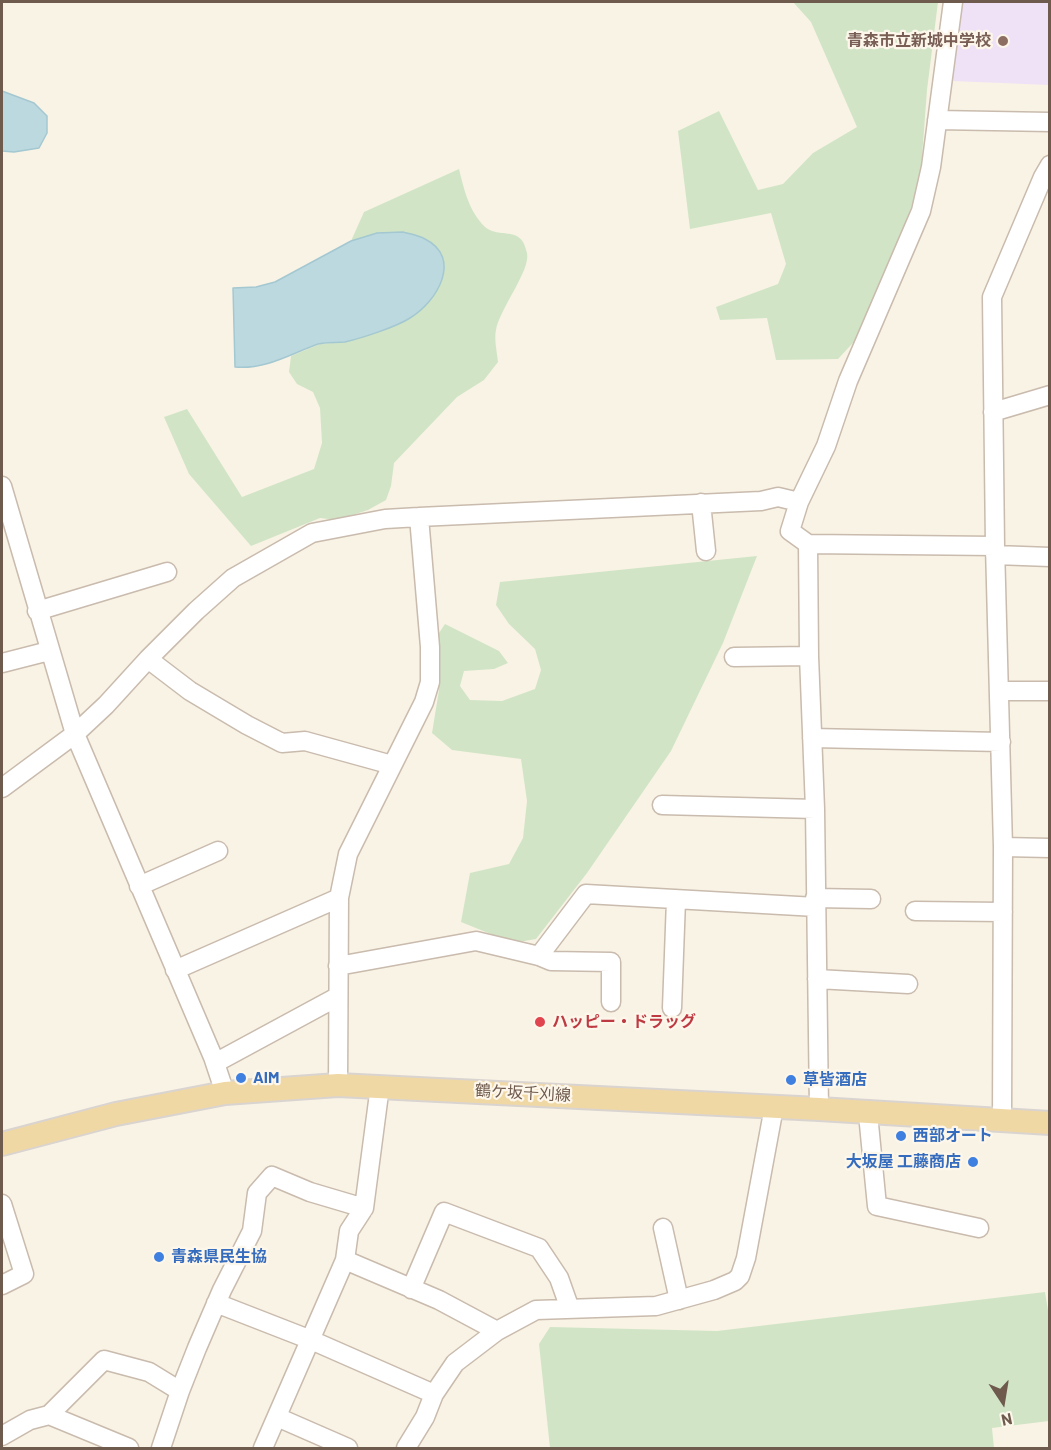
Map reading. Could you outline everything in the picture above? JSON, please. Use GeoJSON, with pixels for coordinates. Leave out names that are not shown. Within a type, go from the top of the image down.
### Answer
{"type":"FeatureCollection","features":[{"type":"Feature","properties":{"kind":"main road","name":"鶴ケ坂千刈線"},"geometry":{"type":"LineString","coordinates":[[2,1144],[117,1114],[225,1093],[338,1085],[819,1109],[868,1114],[1050,1124]]}},
{"type":"Feature","properties":{"kind":"street"},"geometry":{"type":"LineString","coordinates":[[953,2],[931,167],[921,211],[848,381],[825,446],[799,502],[790,531],[808,544],[995,551],[1050,557]]}},
{"type":"Feature","properties":{"kind":"street"},"geometry":{"type":"LineString","coordinates":[[937,120],[1050,122]]}},
{"type":"Feature","properties":{"kind":"street"},"geometry":{"type":"LineString","coordinates":[[1002,1121],[1003,847],[995,551],[992,297],[1042,177],[1050,165]]}},
{"type":"Feature","properties":{"kind":"street"},"geometry":{"type":"LineString","coordinates":[[993,412],[1050,394]]}},
{"type":"Feature","properties":{"kind":"street"},"geometry":{"type":"LineString","coordinates":[[2,486],[7,526],[38,610],[75,734],[215,1063],[225,1093]]}},
{"type":"Feature","properties":{"kind":"street"},"geometry":{"type":"LineString","coordinates":[[2,788],[75,734],[106,705],[148,659],[233,578],[312,533],[386,519],[761,501],[778,497],[799,502]]}},
{"type":"Feature","properties":{"kind":"street"},"geometry":{"type":"LineString","coordinates":[[701,503],[706,551]]}},
{"type":"Feature","properties":{"kind":"street"},"geometry":{"type":"LineString","coordinates":[[338,1085],[339,898],[348,854],[424,702],[430,682],[430,647],[419,517]]}},
{"type":"Feature","properties":{"kind":"street"},"geometry":{"type":"LineString","coordinates":[[808,544],[819,1109]]}},
{"type":"Feature","properties":{"kind":"street"},"geometry":{"type":"LineString","coordinates":[[38,610],[167,572]]}},
{"type":"Feature","properties":{"kind":"street"},"geometry":{"type":"LineString","coordinates":[[2,663],[49,651]]}},
{"type":"Feature","properties":{"kind":"street"},"geometry":{"type":"LineString","coordinates":[[734,657],[809,656]]}},
{"type":"Feature","properties":{"kind":"street"},"geometry":{"type":"LineString","coordinates":[[148,659],[190,691],[282,743],[305,741],[392,765]]}},
{"type":"Feature","properties":{"kind":"street"},"geometry":{"type":"LineString","coordinates":[[1000,691],[1050,691]]}},
{"type":"Feature","properties":{"kind":"street"},"geometry":{"type":"LineString","coordinates":[[812,738],[1001,742]]}},
{"type":"Feature","properties":{"kind":"street"},"geometry":{"type":"LineString","coordinates":[[662,805],[814,809]]}},
{"type":"Feature","properties":{"kind":"street"},"geometry":{"type":"LineString","coordinates":[[1003,847],[1050,848]]}},
{"type":"Feature","properties":{"kind":"street"},"geometry":{"type":"LineString","coordinates":[[139,886],[218,851]]}},
{"type":"Feature","properties":{"kind":"street"},"geometry":{"type":"LineString","coordinates":[[539,956],[586,894],[676,900],[816,903],[871,899]]}},
{"type":"Feature","properties":{"kind":"street"},"geometry":{"type":"LineString","coordinates":[[176,970],[339,898]]}},
{"type":"Feature","properties":{"kind":"street"},"geometry":{"type":"LineString","coordinates":[[672,1008],[676,900]]}},
{"type":"Feature","properties":{"kind":"street"},"geometry":{"type":"LineString","coordinates":[[915,911],[1003,912]]}},
{"type":"Feature","properties":{"kind":"street"},"geometry":{"type":"LineString","coordinates":[[338,966],[476,941],[539,956],[551,962],[611,962],[611,1002]]}},
{"type":"Feature","properties":{"kind":"street"},"geometry":{"type":"LineString","coordinates":[[817,979],[908,984]]}},
{"type":"Feature","properties":{"kind":"street"},"geometry":{"type":"LineString","coordinates":[[215,1063],[337,997]]}},
{"type":"Feature","properties":{"kind":"street"},"geometry":{"type":"LineString","coordinates":[[263,1449],[345,1260],[349,1232],[364,1208],[380,1086]]}},
{"type":"Feature","properties":{"kind":"street"},"geometry":{"type":"LineString","coordinates":[[406,1449],[425,1417],[434,1394],[454,1363],[497,1331],[536,1310],[656,1306],[714,1290],[735,1281],[740,1276],[746,1258],[774,1107]]}},
{"type":"Feature","properties":{"kind":"street"},"geometry":{"type":"LineString","coordinates":[[868,1114],[877,1206],[979,1228]]}},
{"type":"Feature","properties":{"kind":"street"},"geometry":{"type":"LineString","coordinates":[[161,1449],[180,1391],[216,1303],[252,1231],[257,1193],[272,1176],[310,1192],[364,1208]]}},
{"type":"Feature","properties":{"kind":"street"},"geometry":{"type":"LineString","coordinates":[[2,1204],[24,1274],[2,1285]]}},
{"type":"Feature","properties":{"kind":"street"},"geometry":{"type":"LineString","coordinates":[[411,1289],[444,1212],[539,1248],[559,1278],[570,1309]]}},
{"type":"Feature","properties":{"kind":"street"},"geometry":{"type":"LineString","coordinates":[[663,1228],[679,1300]]}},
{"type":"Feature","properties":{"kind":"street"},"geometry":{"type":"LineString","coordinates":[[345,1260],[439,1300],[497,1331]]}},
{"type":"Feature","properties":{"kind":"street"},"geometry":{"type":"LineString","coordinates":[[216,1303],[311,1340],[434,1394]]}},
{"type":"Feature","properties":{"kind":"street"},"geometry":{"type":"LineString","coordinates":[[2,1436],[30,1420],[49,1415],[104,1360],[149,1372],[180,1391]]}},
{"type":"Feature","properties":{"kind":"street"},"geometry":{"type":"LineString","coordinates":[[49,1415],[129,1449]]}},
{"type":"Feature","properties":{"kind":"street"},"geometry":{"type":"LineString","coordinates":[[277,1417],[348,1449]]}},
{"type":"Feature","properties":{"kind":"shaded area","name":"青森市立新城中学校"},"geometry":{"type":"Polygon","coordinates":[[[962,2],[1049,2],[1049,85],[952,81],[962,2]]]}},
{"type":"Feature","properties":{"kind":"green space"},"geometry":{"type":"Polygon","coordinates":[[[793,2],[938,2],[927,90],[920,184],[864,331],[838,359],[776,360],[767,318],[720,320],[716,307],[778,284],[786,264],[771,213],[690,229],[678,131],[719,111],[758,190],[783,184],[813,153],[857,127],[811,22],[793,2]]]}},
{"type":"Feature","properties":{"kind":"green space"},"geometry":{"type":"Polygon","coordinates":[[[459,169],[470,205],[477,218],[488,229],[520,238],[527,253],[520,280],[498,322],[495,341],[498,362],[484,380],[457,397],[394,463],[391,486],[386,500],[368,510],[337,520],[320,518],[251,546],[189,474],[164,417],[187,409],[242,497],[314,469],[322,443],[320,408],[313,392],[297,384],[289,372],[291,356],[320,344],[345,342],[410,318],[444,275],[444,260],[439,250],[403,232],[377,233],[351,241],[364,212],[459,169]]]}},
{"type":"Feature","properties":{"kind":"green space"},"geometry":{"type":"Polygon","coordinates":[[[757,556],[723,643],[671,751],[587,873],[536,939],[513,943],[461,922],[470,873],[509,864],[523,838],[527,801],[521,759],[452,750],[432,733],[439,690],[437,636],[445,624],[499,651],[508,663],[494,669],[464,671],[460,686],[470,700],[502,701],[535,689],[541,670],[535,649],[509,624],[496,605],[500,582],[757,556]]]}},
{"type":"Feature","properties":{"kind":"green space"},"geometry":{"type":"Polygon","coordinates":[[[1045,1292],[1050,1323],[1049,1421],[992,1428],[994,1448],[550,1448],[539,1344],[550,1327],[717,1331],[1045,1292]]]}},
{"type":"Feature","properties":{"kind":"water"},"geometry":{"type":"Polygon","coordinates":[[[2,91],[34,103],[47,116],[47,133],[39,148],[14,152],[2,151],[2,91]]]}},
{"type":"Feature","properties":{"kind":"water"},"geometry":{"type":"Polygon","coordinates":[[[403,232],[425,239],[436,247],[442,257],[444,268],[442,280],[437,291],[420,311],[396,325],[360,338],[345,342],[318,344],[267,364],[235,367],[233,288],[256,287],[275,282],[351,241],[377,233],[403,232]]]}},
{"type":"Feature","properties":{"kind":"place","name":"青森市立新城中学校"},"geometry":{"type":"Point","coordinates":[1003,41]}},
{"type":"Feature","properties":{"kind":"place","name":"ハッピー・ドラッグ"},"geometry":{"type":"Point","coordinates":[540,1022]}},
{"type":"Feature","properties":{"kind":"place","name":"AIM"},"geometry":{"type":"Point","coordinates":[241,1078]}},
{"type":"Feature","properties":{"kind":"place","name":"草皆酒店"},"geometry":{"type":"Point","coordinates":[791,1080]}},
{"type":"Feature","properties":{"kind":"place","name":"西部オート"},"geometry":{"type":"Point","coordinates":[901,1136]}},
{"type":"Feature","properties":{"kind":"place","name":"大坂屋 工藤商店"},"geometry":{"type":"Point","coordinates":[973,1162]}},
{"type":"Feature","properties":{"kind":"place","name":"青森県民生協"},"geometry":{"type":"Point","coordinates":[159,1257]}}]}
